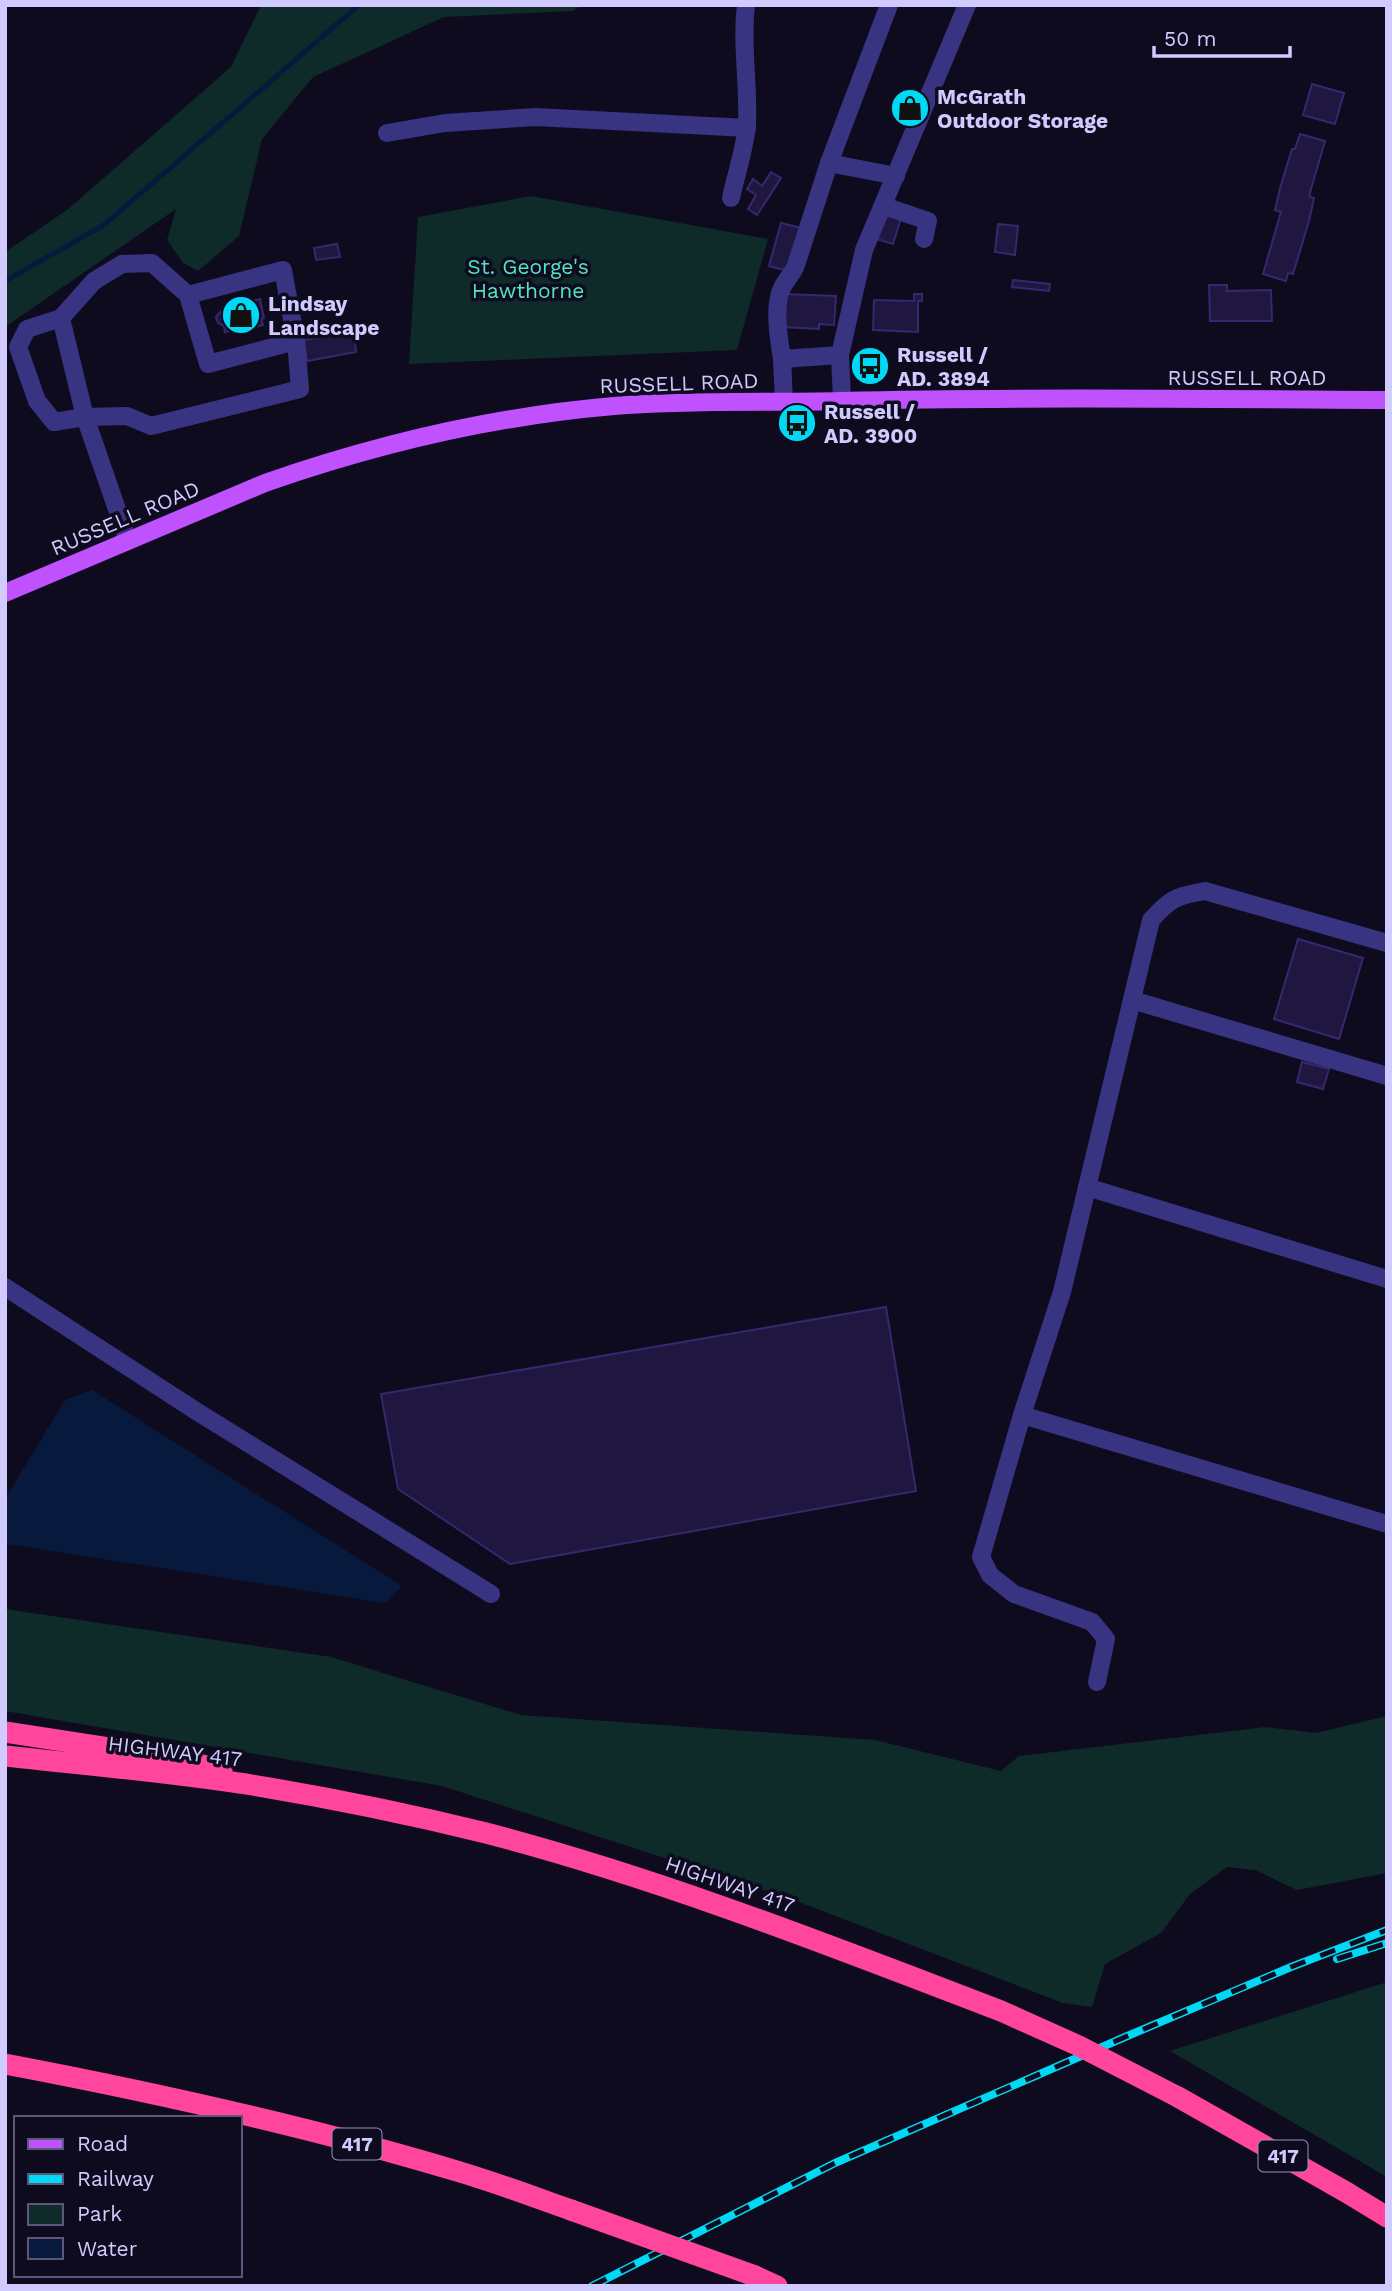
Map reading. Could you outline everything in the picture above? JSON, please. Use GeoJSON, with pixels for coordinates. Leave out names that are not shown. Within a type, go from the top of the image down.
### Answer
{"type":"FeatureCollection","features":[{"type":"Feature","properties":{"kind":"highway"},"geometry":{"type":"LineString","coordinates":[[5,1732],[174,1758],[367,1806]]}},
{"type":"Feature","properties":{"kind":"highway","name":"HIGHWAY 417"},"geometry":{"type":"LineString","coordinates":[[5,1756],[250,1785],[367,1806],[485,1833],[600,1865],[722,1906],[1001,2011],[1079,2046],[1178,2097],[1387,2217]]}},
{"type":"Feature","properties":{"kind":"highway","name":"417"},"geometry":{"type":"LineString","coordinates":[[5,2064],[140,2089],[461,2172],[777,2286]]}},
{"type":"Feature","properties":{"kind":"main road","name":"RUSSELL ROAD"},"geometry":{"type":"LineString","coordinates":[[5,593],[265,483],[308,468],[444,432],[551,413],[616,406],[905,399],[1387,400]]}},
{"type":"Feature","properties":{"kind":"lane"},"geometry":{"type":"LineString","coordinates":[[731,198],[747,128],[743,31],[746,5]]}},
{"type":"Feature","properties":{"kind":"lane"},"geometry":{"type":"LineString","coordinates":[[784,402],[777,319],[781,288],[792,275],[796,265],[829,163],[889,5]]}},
{"type":"Feature","properties":{"kind":"lane"},"geometry":{"type":"LineString","coordinates":[[842,401],[840,355],[864,250],[967,5]]}},
{"type":"Feature","properties":{"kind":"lane"},"geometry":{"type":"LineString","coordinates":[[387,133],[445,123],[536,117],[747,128]]}},
{"type":"Feature","properties":{"kind":"lane"},"geometry":{"type":"LineString","coordinates":[[829,163],[896,176]]}},
{"type":"Feature","properties":{"kind":"lane"},"geometry":{"type":"LineString","coordinates":[[884,206],[928,220],[924,239]]}},
{"type":"Feature","properties":{"kind":"lane"},"geometry":{"type":"LineString","coordinates":[[188,295],[283,270],[296,341],[300,389],[151,426],[127,416],[85,417],[54,422],[37,401],[18,347],[27,329],[61,318],[94,281],[122,264],[152,263],[188,295],[208,364],[296,341]]}},
{"type":"Feature","properties":{"kind":"lane"},"geometry":{"type":"LineString","coordinates":[[61,318],[85,417],[128,541]]}},
{"type":"Feature","properties":{"kind":"lane"},"geometry":{"type":"LineString","coordinates":[[782,359],[840,355]]}},
{"type":"Feature","properties":{"kind":"lane"},"geometry":{"type":"LineString","coordinates":[[1097,1682],[1106,1639],[1092,1622],[1014,1594],[990,1575],[981,1558],[1021,1415],[1062,1292],[1151,920],[1177,896],[1205,891],[1387,943]]}},
{"type":"Feature","properties":{"kind":"lane"},"geometry":{"type":"LineString","coordinates":[[1132,1000],[1387,1076]]}},
{"type":"Feature","properties":{"kind":"lane"},"geometry":{"type":"LineString","coordinates":[[1087,1187],[1387,1279]]}},
{"type":"Feature","properties":{"kind":"lane"},"geometry":{"type":"LineString","coordinates":[[5,1287],[491,1594]]}},
{"type":"Feature","properties":{"kind":"lane"},"geometry":{"type":"LineString","coordinates":[[1021,1415],[1387,1524]]}},
{"type":"Feature","properties":{"kind":"green space"},"geometry":{"type":"Polygon","coordinates":[[[261,5],[581,5],[573,11],[444,17],[313,77],[262,139],[239,236],[198,271],[183,263],[167,240],[176,209],[5,327],[5,252],[67,210],[231,67],[261,5]]]}},
{"type":"Feature","properties":{"kind":"green space","name":"St. George's Hawthorne"},"geometry":{"type":"Polygon","coordinates":[[[531,196],[768,239],[737,350],[409,364],[418,217],[531,196]]]}},
{"type":"Feature","properties":{"kind":"green space"},"geometry":{"type":"Polygon","coordinates":[[[5,1609],[331,1657],[521,1715],[875,1740],[1001,1771],[1019,1756],[1266,1727],[1316,1733],[1387,1716],[1387,1873],[1297,1890],[1255,1870],[1227,1867],[1190,1894],[1161,1933],[1105,1964],[1092,2007],[1063,2003],[791,1899],[442,1786],[5,1711],[5,1609]]]}},
{"type":"Feature","properties":{"kind":"green space"},"geometry":{"type":"Polygon","coordinates":[[[1387,1982],[1387,2177],[1170,2051],[1387,1982]]]}},
{"type":"Feature","properties":{"kind":"water"},"geometry":{"type":"Polygon","coordinates":[[[92,1390],[402,1586],[385,1603],[7,1544],[5,1499],[65,1400],[92,1390]]]}},
{"type":"Feature","properties":{"kind":"building"},"geometry":{"type":"Polygon","coordinates":[[[1312,84],[1344,93],[1335,124],[1303,115],[1312,84]]]}},
{"type":"Feature","properties":{"kind":"building"},"geometry":{"type":"Polygon","coordinates":[[[1300,134],[1325,141],[1309,196],[1314,198],[1309,221],[1293,274],[1288,273],[1286,281],[1263,274],[1281,212],[1275,210],[1280,188],[1292,149],[1295,149],[1300,134]]]}},
{"type":"Feature","properties":{"kind":"building"},"geometry":{"type":"Polygon","coordinates":[[[771,172],[781,178],[757,215],[748,209],[756,195],[747,189],[753,179],[762,186],[771,172]]]}},
{"type":"Feature","properties":{"kind":"building"},"geometry":{"type":"Polygon","coordinates":[[[885,213],[901,218],[893,244],[877,239],[885,213]]]}},
{"type":"Feature","properties":{"kind":"building"},"geometry":{"type":"Polygon","coordinates":[[[781,223],[801,228],[788,271],[769,266],[781,223]]]}},
{"type":"Feature","properties":{"kind":"building"},"geometry":{"type":"Polygon","coordinates":[[[998,224],[1018,226],[1015,255],[995,252],[998,224]]]}},
{"type":"Feature","properties":{"kind":"building"},"geometry":{"type":"Polygon","coordinates":[[[337,244],[340,257],[316,260],[314,248],[337,244]]]}},
{"type":"Feature","properties":{"kind":"building"},"geometry":{"type":"Polygon","coordinates":[[[1013,280],[1050,284],[1049,291],[1012,287],[1013,280]]]}},
{"type":"Feature","properties":{"kind":"building"},"geometry":{"type":"Polygon","coordinates":[[[1209,285],[1227,285],[1227,291],[1271,290],[1272,321],[1210,321],[1209,285]]]}},
{"type":"Feature","properties":{"kind":"building"},"geometry":{"type":"Polygon","coordinates":[[[783,294],[836,296],[834,325],[819,324],[819,329],[782,327],[783,294]]]}},
{"type":"Feature","properties":{"kind":"building"},"geometry":{"type":"Polygon","coordinates":[[[914,294],[922,294],[922,301],[918,301],[918,332],[873,330],[874,300],[914,301],[914,294]]]}},
{"type":"Feature","properties":{"kind":"building","name":"Lindsay Landscape"},"geometry":{"type":"Polygon","coordinates":[[[260,299],[263,325],[255,327],[254,321],[225,332],[224,326],[218,323],[216,317],[226,308],[260,299]]]}},
{"type":"Feature","properties":{"kind":"building"},"geometry":{"type":"Polygon","coordinates":[[[354,332],[356,352],[307,361],[304,340],[354,332]]]}},
{"type":"Feature","properties":{"kind":"building"},"geometry":{"type":"Polygon","coordinates":[[[1298,939],[1363,958],[1339,1039],[1274,1019],[1298,939]]]}},
{"type":"Feature","properties":{"kind":"building"},"geometry":{"type":"Polygon","coordinates":[[[1302,1062],[1329,1069],[1323,1089],[1297,1082],[1302,1062]]]}},
{"type":"Feature","properties":{"kind":"building"},"geometry":{"type":"Polygon","coordinates":[[[886,1307],[916,1491],[510,1564],[398,1489],[381,1394],[886,1307]]]}},
{"type":"Feature","properties":{"kind":"waterway"},"geometry":{"type":"LineString","coordinates":[[5,281],[104,225],[359,5]]}},
{"type":"Feature","properties":{"kind":"railway"},"geometry":{"type":"LineString","coordinates":[[592,2286],[835,2163],[1125,2037],[1387,1930]]}},
{"type":"Feature","properties":{"kind":"railway"},"geometry":{"type":"LineString","coordinates":[[1337,1959],[1387,1943]]}},
{"type":"Feature","properties":{"kind":"place","name":"McGrath Outdoor Storage"},"geometry":{"type":"Point","coordinates":[910,108]}},
{"type":"Feature","properties":{"kind":"place","name":"Lindsay Landscape"},"geometry":{"type":"Point","coordinates":[241,315]}},
{"type":"Feature","properties":{"kind":"place","name":"Russell / AD. 3894"},"geometry":{"type":"Point","coordinates":[870,366]}},
{"type":"Feature","properties":{"kind":"place","name":"Russell / AD. 3900"},"geometry":{"type":"Point","coordinates":[797,423]}}]}
